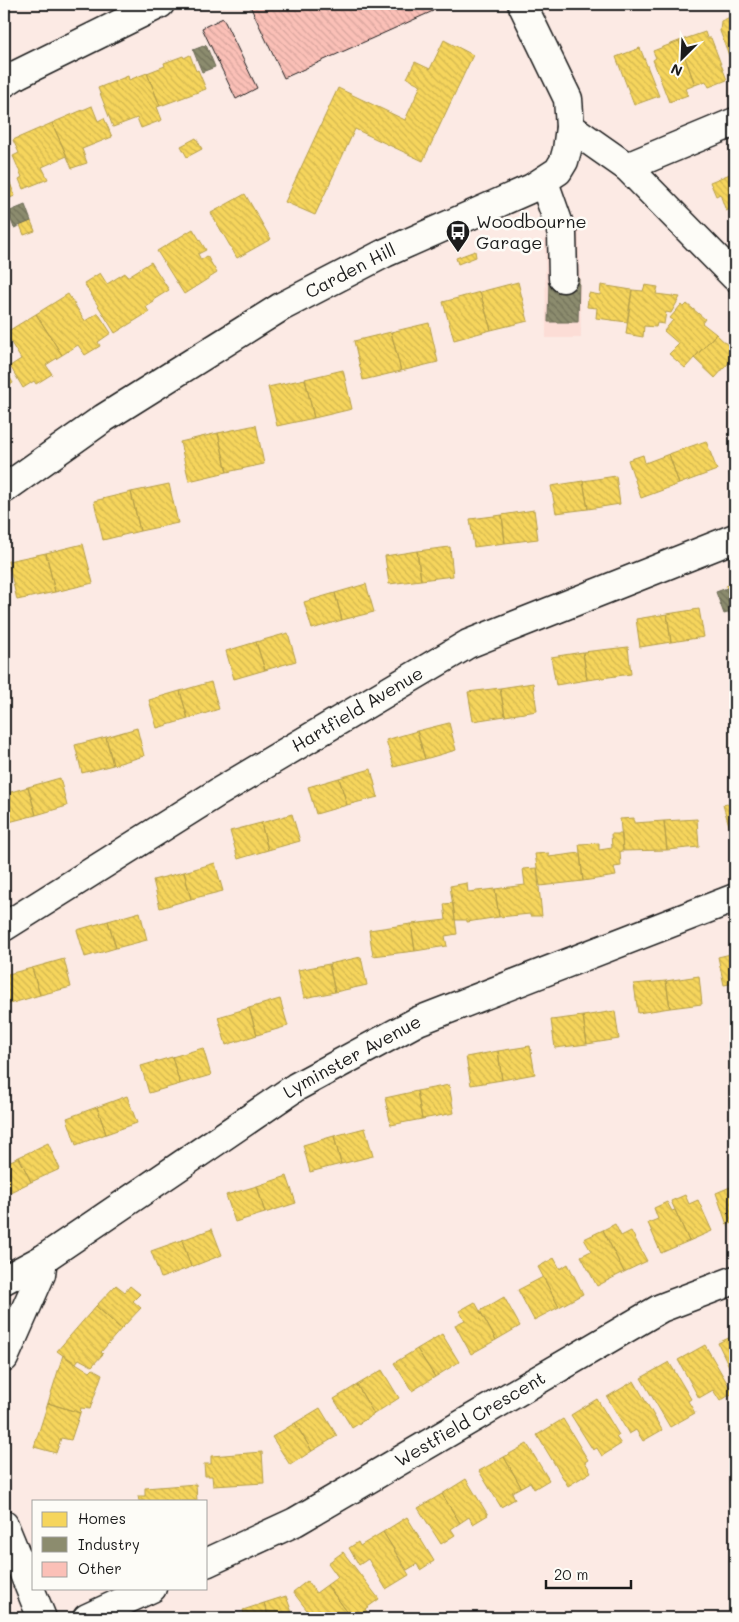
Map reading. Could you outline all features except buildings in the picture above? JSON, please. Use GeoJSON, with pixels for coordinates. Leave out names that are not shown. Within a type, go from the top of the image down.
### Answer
{"type":"FeatureCollection","features":[{"type":"Feature","properties":{"kind":"street"},"geometry":{"type":"LineString","coordinates":[[4,83],[18,74],[160,4]]}},
{"type":"Feature","properties":{"kind":"street","name":"Carden Hill"},"geometry":{"type":"LineString","coordinates":[[4,489],[104,418],[281,307],[385,253],[532,188],[544,182],[558,171],[568,150],[570,127],[568,99],[522,4]]}},
{"type":"Feature","properties":{"kind":"street"},"geometry":{"type":"LineString","coordinates":[[627,167],[735,122]]}},
{"type":"Feature","properties":{"kind":"street"},"geometry":{"type":"LineString","coordinates":[[570,127],[627,167],[735,277]]}},
{"type":"Feature","properties":{"kind":"street"},"geometry":{"type":"LineString","coordinates":[[544,182],[562,233],[563,278]]}},
{"type":"Feature","properties":{"kind":"street","name":"Hartfield Avenue"},"geometry":{"type":"LineString","coordinates":[[4,926],[217,793],[468,644],[735,538]]}},
{"type":"Feature","properties":{"kind":"street","name":"Lyminster Avenue"},"geometry":{"type":"LineString","coordinates":[[4,1280],[43,1259],[296,1087],[418,1021],[735,898]]}},
{"type":"Feature","properties":{"kind":"street"},"geometry":{"type":"LineString","coordinates":[[4,1358],[41,1274],[43,1259]]}},
{"type":"Feature","properties":{"kind":"street","name":"Westfield Crescent"},"geometry":{"type":"LineString","coordinates":[[208,1562],[295,1522],[661,1308],[735,1280]]}},
{"type":"Feature","properties":{"kind":"street"},"geometry":{"type":"LineString","coordinates":[[4,1525],[42,1618]]}},
{"type":"Feature","properties":{"kind":"street"},"geometry":{"type":"LineString","coordinates":[[87,1618],[148,1590]]}},
{"type":"Feature","properties":{"kind":"shaded area"},"geometry":{"type":"Polygon","coordinates":[[[579,225],[581,338],[546,338],[545,239],[579,225]]]}},
{"type":"Feature","properties":{"kind":"place","name":"Woodbourne Garage"},"geometry":{"type":"Point","coordinates":[458,253]}}]}
